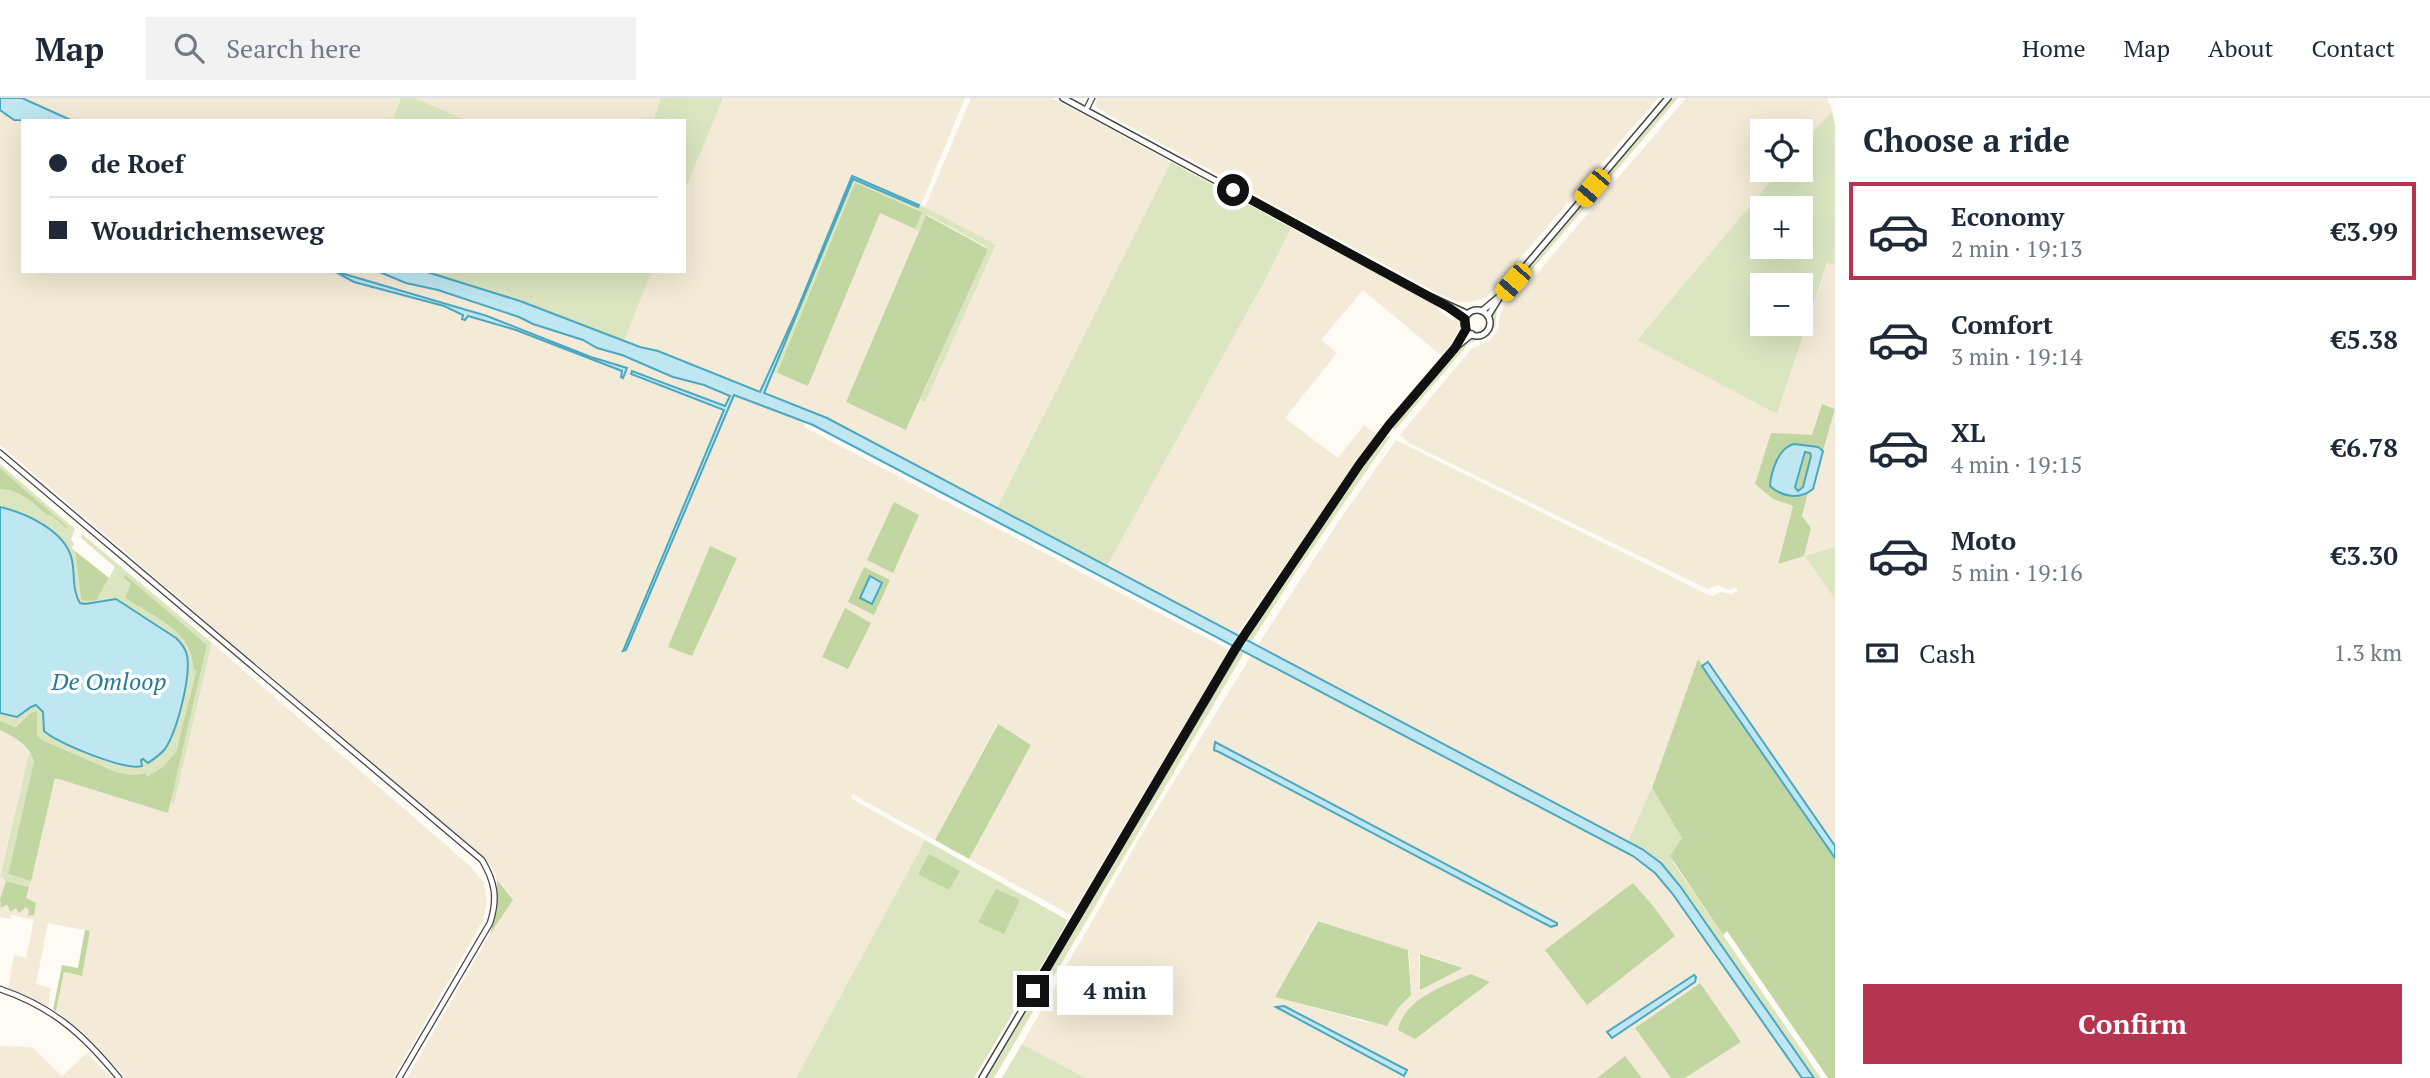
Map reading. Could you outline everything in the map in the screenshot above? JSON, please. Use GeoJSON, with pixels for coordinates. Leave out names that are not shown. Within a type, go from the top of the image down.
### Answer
{"type":"FeatureCollection","features":[{"type":"Feature","properties":{"kind":"street"},"geometry":{"type":"LineString","coordinates":[[1063,98],[1466,316]]}},
{"type":"Feature","properties":{"kind":"street"},"geometry":{"type":"LineString","coordinates":[[1086,110],[1092,98]]}},
{"type":"Feature","properties":{"kind":"street"},"geometry":{"type":"LineString","coordinates":[[1469,332],[1477,335],[1485,332],[1489,325],[1488,316],[1501,295],[1668,98]]}},
{"type":"Feature","properties":{"kind":"street"},"geometry":{"type":"LineString","coordinates":[[1482,311],[1501,295]]}},
{"type":"Feature","properties":{"kind":"street"},"geometry":{"type":"LineString","coordinates":[[1466,316],[1474,310],[1482,311],[1488,316]]}},
{"type":"Feature","properties":{"kind":"street"},"geometry":{"type":"LineString","coordinates":[[1466,316],[1469,332]]}},
{"type":"Feature","properties":{"kind":"street"},"geometry":{"type":"LineString","coordinates":[[982,1078],[1235,649],[1359,465],[1389,425],[1469,332]]}},
{"type":"Feature","properties":{"kind":"street"},"geometry":{"type":"LineString","coordinates":[[0,453],[482,860],[496,893],[491,922],[400,1078]]}},
{"type":"Feature","properties":{"kind":"street"},"geometry":{"type":"LineString","coordinates":[[0,989],[21,996],[51,1012],[83,1037],[119,1078]]}},
{"type":"Feature","properties":{"kind":"shaded area"},"geometry":{"type":"Polygon","coordinates":[[[22,98],[401,98],[393,119],[69,119],[22,98]]]}},
{"type":"Feature","properties":{"kind":"shaded area"},"geometry":{"type":"Polygon","coordinates":[[[415,98],[661,98],[654,119],[463,119],[415,98]]]}},
{"type":"Feature","properties":{"kind":"shaded area"},"geometry":{"type":"Polygon","coordinates":[[[723,98],[965,98],[921,205],[852,176],[760,392],[658,351],[624,341],[651,273],[686,273],[686,188],[723,98]]]}},
{"type":"Feature","properties":{"kind":"shaded area"},"geometry":{"type":"Polygon","coordinates":[[[971,98],[1052,98],[1171,162],[997,508],[827,418],[764,393],[773,372],[808,386],[880,212],[919,231],[846,402],[907,429],[920,400],[925,403],[996,246],[925,207],[971,98]]]}},
{"type":"Feature","properties":{"kind":"shaded area"},"geometry":{"type":"Polygon","coordinates":[[[1097,98],[1658,98],[1486,298],[1459,302],[1439,294],[1118,120],[1095,106],[1097,98]]]}},
{"type":"Feature","properties":{"kind":"shaded area"},"geometry":{"type":"Polygon","coordinates":[[[1686,98],[1827,98],[1832,111],[1813,132],[1813,119],[1750,119],[1750,182],[1770,182],[1758,196],[1750,196],[1750,206],[1637,340],[1777,413],[1803,336],[1813,336],[1813,306],[1828,262],[1835,265],[1835,409],[1835,547],[1806,556],[1835,599],[1835,846],[1708,662],[1702,666],[1698,660],[1647,802],[1628,841],[1257,646],[1396,440],[1706,594],[1713,596],[1720,592],[1731,594],[1738,591],[1736,587],[1729,590],[1718,585],[1707,589],[1409,443],[1400,435],[1471,349],[1489,341],[1498,330],[1504,305],[1529,283],[1686,98]],[[1822,404],[1812,435],[1771,434],[1755,484],[1773,499],[1793,506],[1778,563],[1804,556],[1811,528],[1802,516],[1808,493],[1813,488],[1835,409],[1822,404]]]}},
{"type":"Feature","properties":{"kind":"shaded area"},"geometry":{"type":"Polygon","coordinates":[[[0,110],[14,120],[21,121],[21,273],[338,273],[354,282],[444,306],[464,315],[462,319],[467,316],[516,330],[622,371],[621,377],[627,369],[487,316],[341,273],[382,273],[406,283],[438,290],[519,317],[673,377],[729,394],[726,406],[655,378],[633,371],[631,373],[725,409],[624,651],[734,394],[805,421],[804,427],[1229,650],[1071,915],[969,859],[1031,745],[997,724],[935,840],[852,794],[852,799],[925,840],[796,1078],[407,1078],[490,934],[513,900],[497,880],[491,866],[0,445],[0,110]],[[710,546],[669,646],[691,656],[737,558],[710,546]]]}},
{"type":"Feature","properties":{"kind":"shaded area"},"geometry":{"type":"Polygon","coordinates":[[[1291,228],[1433,302],[1439,311],[1452,320],[1455,317],[1459,319],[1462,326],[1442,356],[1363,290],[1321,340],[1337,353],[1285,418],[1338,458],[1364,425],[1377,435],[1236,635],[1107,566],[1264,282],[1291,228]]]}},
{"type":"Feature","properties":{"kind":"shaded area"},"geometry":{"type":"Polygon","coordinates":[[[212,643],[469,865],[484,882],[487,902],[483,920],[393,1078],[124,1078],[85,1034],[56,1011],[64,972],[81,976],[90,931],[48,923],[36,984],[51,988],[48,1008],[8,988],[14,955],[26,958],[34,920],[11,915],[11,919],[0,917],[0,899],[2,907],[8,905],[10,912],[17,907],[26,907],[34,915],[26,898],[55,778],[168,813],[170,803],[174,804],[212,643]]]}},
{"type":"Feature","properties":{"kind":"shaded area"},"geometry":{"type":"Polygon","coordinates":[[[1251,656],[1615,845],[1645,865],[1672,893],[1802,1078],[1685,1078],[1741,1042],[1699,983],[1635,1028],[1671,1078],[1642,1078],[1625,1056],[1597,1078],[1086,1078],[1022,1044],[1146,827],[1251,656]],[[1218,743],[1214,750],[1551,927],[1557,925],[1218,743]],[[1633,883],[1587,1004],[1644,959],[1667,925],[1633,883]],[[1320,921],[1316,922],[1276,997],[1366,1022],[1388,1025],[1399,1007],[1411,995],[1409,951],[1320,921]],[[1422,954],[1419,956],[1420,989],[1462,967],[1422,954]],[[1471,974],[1418,1001],[1398,1029],[1471,974]],[[1693,976],[1608,1032],[1612,1038],[1697,981],[1693,976]],[[1277,1008],[1406,1069],[1290,1008],[1277,1008]]]}},
{"type":"Feature","properties":{"kind":"shaded area"},"geometry":{"type":"Polygon","coordinates":[[[0,730],[14,736],[32,755],[29,755],[0,874],[0,730]]]}},
{"type":"Feature","properties":{"kind":"shaded area"},"geometry":{"type":"Polygon","coordinates":[[[0,876],[6,881],[0,899],[0,876]]]}},
{"type":"Feature","properties":{"kind":"shaded area"},"geometry":{"type":"Polygon","coordinates":[[[0,1046],[32,1047],[62,1076],[87,1053],[111,1078],[0,1078],[0,1046]]]}},
{"type":"Feature","properties":{"kind":"green space"},"geometry":{"type":"Polygon","coordinates":[[[401,98],[415,98],[463,119],[393,119],[401,98]]]}},
{"type":"Feature","properties":{"kind":"green space"},"geometry":{"type":"Polygon","coordinates":[[[661,98],[723,98],[686,188],[686,119],[654,119],[661,98]]]}},
{"type":"Feature","properties":{"kind":"green space"},"geometry":{"type":"Polygon","coordinates":[[[1673,98],[1678,98],[1517,287],[1498,305],[1673,98]]]}},
{"type":"Feature","properties":{"kind":"green space"},"geometry":{"type":"Polygon","coordinates":[[[1832,111],[1835,125],[1835,265],[1827,263],[1813,305],[1813,273],[1750,273],[1750,336],[1803,336],[1777,414],[1637,340],[1750,206],[1750,259],[1813,259],[1813,196],[1758,196],[1770,182],[1813,182],[1813,132],[1832,111]]]}},
{"type":"Feature","properties":{"kind":"green space"},"geometry":{"type":"Polygon","coordinates":[[[1171,162],[1291,228],[1264,282],[1107,566],[997,508],[1171,162]]]}},
{"type":"Feature","properties":{"kind":"green space"},"geometry":{"type":"Polygon","coordinates":[[[853,179],[917,207],[925,207],[996,245],[925,403],[920,400],[988,248],[928,215],[919,231],[915,229],[921,211],[855,184],[777,373],[773,372],[853,179]]]}},
{"type":"Feature","properties":{"kind":"green space"},"geometry":{"type":"Polygon","coordinates":[[[855,183],[922,212],[915,229],[880,213],[808,386],[777,373],[855,183]]]}},
{"type":"Feature","properties":{"kind":"green space"},"geometry":{"type":"Polygon","coordinates":[[[926,215],[988,249],[906,430],[846,402],[926,215]]]}},
{"type":"Feature","properties":{"kind":"green space"},"geometry":{"type":"Polygon","coordinates":[[[431,273],[651,273],[624,341],[500,294],[431,273]]]}},
{"type":"Feature","properties":{"kind":"green space"},"geometry":{"type":"Polygon","coordinates":[[[1497,309],[1495,327],[1489,336],[1469,343],[1395,430],[1393,425],[1467,342],[1488,333],[1497,309]]]}},
{"type":"Feature","properties":{"kind":"green space"},"geometry":{"type":"Polygon","coordinates":[[[1822,404],[1835,409],[1823,451],[1811,445],[1788,445],[1778,458],[1772,475],[1770,486],[1779,492],[1788,495],[1808,493],[1802,516],[1811,528],[1804,556],[1778,564],[1793,506],[1773,499],[1755,484],[1771,433],[1812,435],[1822,404]]]}},
{"type":"Feature","properties":{"kind":"green space"},"geometry":{"type":"Polygon","coordinates":[[[1384,435],[1390,437],[1251,642],[1245,640],[1337,501],[1384,435]]]}},
{"type":"Feature","properties":{"kind":"green space"},"geometry":{"type":"Polygon","coordinates":[[[1806,452],[1811,456],[1802,489],[1798,491],[1795,488],[1806,452]]]}},
{"type":"Feature","properties":{"kind":"green space"},"geometry":{"type":"Polygon","coordinates":[[[0,464],[75,529],[71,539],[74,544],[72,548],[75,551],[81,597],[85,601],[98,599],[115,567],[81,538],[82,534],[212,643],[174,804],[170,803],[207,645],[132,584],[125,598],[179,634],[196,670],[176,752],[163,767],[147,778],[144,773],[133,775],[116,772],[42,740],[37,735],[37,712],[31,713],[14,727],[0,721],[0,713],[18,717],[36,705],[42,709],[44,727],[50,736],[108,762],[141,766],[141,760],[144,759],[148,763],[157,755],[174,726],[188,671],[183,645],[152,621],[116,599],[87,604],[78,602],[73,563],[67,547],[52,531],[32,518],[0,507],[0,489],[20,494],[66,528],[67,526],[0,468],[0,464]]]}},
{"type":"Feature","properties":{"kind":"green space"},"geometry":{"type":"Polygon","coordinates":[[[0,468],[68,527],[20,494],[0,489],[0,468]]]}},
{"type":"Feature","properties":{"kind":"green space"},"geometry":{"type":"Polygon","coordinates":[[[894,502],[919,515],[893,573],[867,560],[894,502]]]}},
{"type":"Feature","properties":{"kind":"green space"},"geometry":{"type":"Polygon","coordinates":[[[710,546],[737,558],[692,656],[668,647],[710,546]]]}},
{"type":"Feature","properties":{"kind":"green space"},"geometry":{"type":"Polygon","coordinates":[[[1835,547],[1835,599],[1805,556],[1835,547]]]}},
{"type":"Feature","properties":{"kind":"green space"},"geometry":{"type":"Polygon","coordinates":[[[75,551],[109,578],[97,600],[81,599],[75,551]]]}},
{"type":"Feature","properties":{"kind":"green space"},"geometry":{"type":"Polygon","coordinates":[[[864,567],[890,580],[874,615],[848,602],[864,567]]]}},
{"type":"Feature","properties":{"kind":"green space"},"geometry":{"type":"Polygon","coordinates":[[[125,575],[207,645],[168,813],[55,778],[31,881],[8,874],[34,762],[21,743],[0,730],[0,721],[15,727],[37,711],[37,735],[42,740],[116,772],[133,775],[145,773],[147,777],[163,767],[176,752],[196,671],[186,644],[179,634],[125,598],[131,584],[124,578],[125,575]]]}},
{"type":"Feature","properties":{"kind":"green space"},"geometry":{"type":"Polygon","coordinates":[[[845,608],[871,623],[848,669],[822,657],[845,608]]]}},
{"type":"Feature","properties":{"kind":"green space"},"geometry":{"type":"Polygon","coordinates":[[[1238,650],[1244,653],[994,1078],[984,1078],[1238,650]]]}},
{"type":"Feature","properties":{"kind":"green space"},"geometry":{"type":"Polygon","coordinates":[[[1698,659],[1835,858],[1835,1078],[1828,1078],[1727,931],[1723,935],[1670,856],[1682,838],[1652,788],[1698,659]]]}},
{"type":"Feature","properties":{"kind":"green space"},"geometry":{"type":"Polygon","coordinates":[[[998,724],[1031,745],[969,859],[935,840],[998,724]]]}},
{"type":"Feature","properties":{"kind":"green space"},"geometry":{"type":"Polygon","coordinates":[[[29,754],[32,755],[34,763],[8,874],[31,881],[29,887],[6,881],[0,876],[29,754]]]}},
{"type":"Feature","properties":{"kind":"green space"},"geometry":{"type":"Polygon","coordinates":[[[1652,788],[1682,838],[1673,862],[1821,1078],[1814,1078],[1672,876],[1656,859],[1628,841],[1652,788]]]}},
{"type":"Feature","properties":{"kind":"green space"},"geometry":{"type":"Polygon","coordinates":[[[925,840],[1067,920],[974,1078],[796,1078],[925,840]],[[929,855],[918,874],[959,871],[929,855]]]}},
{"type":"Feature","properties":{"kind":"green space"},"geometry":{"type":"Polygon","coordinates":[[[929,854],[960,871],[949,890],[918,874],[929,854]]]}},
{"type":"Feature","properties":{"kind":"green space"},"geometry":{"type":"Polygon","coordinates":[[[497,880],[513,900],[490,934],[497,908],[497,880]]]}},
{"type":"Feature","properties":{"kind":"green space"},"geometry":{"type":"Polygon","coordinates":[[[6,881],[29,887],[26,898],[36,903],[34,915],[28,916],[29,910],[26,907],[19,913],[16,908],[10,912],[6,905],[1,908],[0,899],[6,881]]]}},
{"type":"Feature","properties":{"kind":"green space"},"geometry":{"type":"Polygon","coordinates":[[[1633,883],[1675,936],[1587,1005],[1545,950],[1633,883]]]}},
{"type":"Feature","properties":{"kind":"green space"},"geometry":{"type":"Polygon","coordinates":[[[996,889],[1020,900],[1004,934],[978,922],[996,889]]]}},
{"type":"Feature","properties":{"kind":"green space"},"geometry":{"type":"Polygon","coordinates":[[[1318,921],[1408,950],[1411,995],[1399,1007],[1387,1026],[1275,997],[1318,921]]]}},
{"type":"Feature","properties":{"kind":"green space"},"geometry":{"type":"Polygon","coordinates":[[[85,930],[90,931],[82,976],[64,972],[56,1011],[53,1010],[62,965],[78,968],[85,930]]]}},
{"type":"Feature","properties":{"kind":"green space"},"geometry":{"type":"Polygon","coordinates":[[[1420,954],[1463,968],[1420,990],[1420,954]]]}},
{"type":"Feature","properties":{"kind":"green space"},"geometry":{"type":"Polygon","coordinates":[[[1471,974],[1490,982],[1415,1039],[1398,1030],[1408,1010],[1417,1002],[1438,988],[1471,974]]]}},
{"type":"Feature","properties":{"kind":"green space"},"geometry":{"type":"Polygon","coordinates":[[[1700,983],[1741,1042],[1685,1078],[1671,1078],[1635,1028],[1700,983]]]}},
{"type":"Feature","properties":{"kind":"green space"},"geometry":{"type":"Polygon","coordinates":[[[1022,1044],[1086,1078],[1002,1078],[1022,1044]]]}},
{"type":"Feature","properties":{"kind":"green space"},"geometry":{"type":"Polygon","coordinates":[[[1625,1056],[1642,1078],[1597,1078],[1625,1056]]]}},
{"type":"Feature","properties":{"kind":"water"},"geometry":{"type":"Polygon","coordinates":[[[0,98],[22,98],[69,119],[14,120],[0,110],[0,98]]]}},
{"type":"Feature","properties":{"kind":"water"},"geometry":{"type":"Polygon","coordinates":[[[852,176],[919,205],[918,207],[853,179],[764,393],[827,418],[1642,849],[1661,863],[1680,886],[1814,1078],[1802,1078],[1672,893],[1655,873],[1633,856],[813,425],[734,395],[626,650],[623,651],[724,410],[631,374],[632,371],[725,406],[730,396],[704,385],[673,377],[519,317],[438,290],[406,283],[382,273],[430,273],[520,301],[640,347],[658,351],[760,392],[852,176]]]}},
{"type":"Feature","properties":{"kind":"water"},"geometry":{"type":"Polygon","coordinates":[[[338,273],[487,316],[591,357],[627,368],[623,378],[622,371],[516,330],[468,316],[465,320],[462,319],[463,315],[444,306],[354,282],[338,273]]]}},
{"type":"Feature","properties":{"kind":"water"},"geometry":{"type":"Polygon","coordinates":[[[1794,444],[1818,447],[1823,451],[1813,489],[1802,495],[1785,495],[1770,486],[1777,460],[1794,444]],[[1805,452],[1795,487],[1798,491],[1803,487],[1810,453],[1805,452]]]}},
{"type":"Feature","properties":{"kind":"water","name":"De Omloop"},"geometry":{"type":"Polygon","coordinates":[[[0,507],[33,519],[62,540],[72,560],[75,588],[80,603],[116,599],[176,638],[184,648],[188,661],[186,687],[179,716],[165,749],[148,763],[143,759],[142,766],[121,764],[92,755],[51,736],[44,731],[43,712],[36,705],[17,717],[0,713],[0,507]]]}},
{"type":"Feature","properties":{"kind":"water"},"geometry":{"type":"Polygon","coordinates":[[[870,576],[882,583],[872,604],[860,598],[870,576]]]}},
{"type":"Feature","properties":{"kind":"water"},"geometry":{"type":"Polygon","coordinates":[[[1708,662],[1835,846],[1835,858],[1702,666],[1708,662]]]}},
{"type":"Feature","properties":{"kind":"water"},"geometry":{"type":"Polygon","coordinates":[[[1215,742],[1557,925],[1551,927],[1214,750],[1215,742]]]}},
{"type":"Feature","properties":{"kind":"water"},"geometry":{"type":"Polygon","coordinates":[[[1694,975],[1695,982],[1612,1038],[1607,1032],[1694,975]]]}},
{"type":"Feature","properties":{"kind":"water"},"geometry":{"type":"Polygon","coordinates":[[[1284,1006],[1407,1070],[1404,1076],[1276,1007],[1284,1006]]]}},
{"type":"Feature","properties":{"kind":"route"},"geometry":{"type":"LineString","coordinates":[[1033,991],[1235,649],[1359,465],[1389,425],[1455,348],[1466,329],[1465,319],[1448,307],[1233,190]]}}]}
